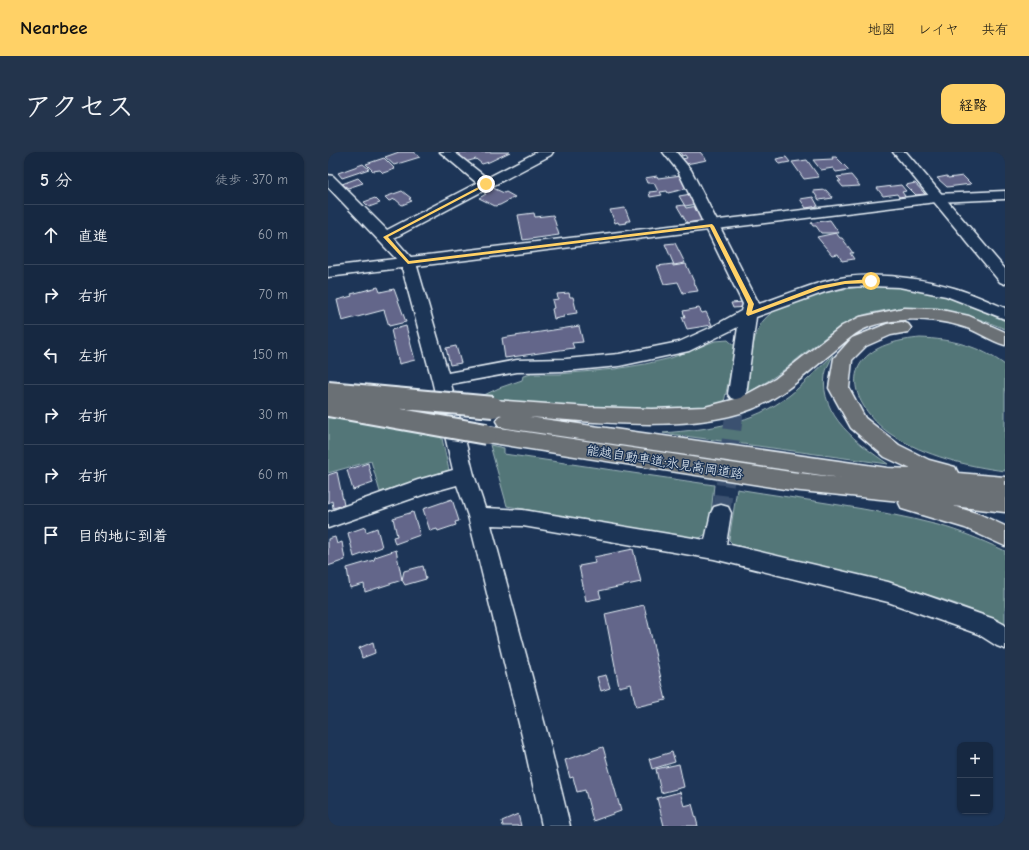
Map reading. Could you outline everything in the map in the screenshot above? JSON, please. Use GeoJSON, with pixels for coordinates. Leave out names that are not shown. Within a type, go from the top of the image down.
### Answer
{"type":"FeatureCollection","features":[{"type":"Feature","properties":{"kind":"highway"},"geometry":{"type":"LineString","coordinates":[[489,420],[704,414],[746,404],[782,384],[848,330],[866,322],[904,314],[937,315],[969,322],[1005,339]]}},
{"type":"Feature","properties":{"kind":"highway"},"geometry":{"type":"LineString","coordinates":[[1005,354],[970,336],[946,329],[917,326],[887,330],[859,342],[843,358],[839,388],[858,422],[892,451],[923,466],[1005,492]]}},
{"type":"Feature","properties":{"kind":"highway","name":"能越自動車道;氷見高岡道路"},"geometry":{"type":"LineString","coordinates":[[328,393],[489,420],[722,454],[1005,492]]}},
{"type":"Feature","properties":{"kind":"highway","name":"能越自動車道;氷見高岡道路"},"geometry":{"type":"LineString","coordinates":[[328,406],[489,420],[790,481],[1005,492]]}},
{"type":"Feature","properties":{"kind":"highway"},"geometry":{"type":"LineString","coordinates":[[790,481],[907,502],[971,521],[1005,536]]}},
{"type":"Feature","properties":{"kind":"street"},"geometry":{"type":"LineString","coordinates":[[446,152],[486,184]]}},
{"type":"Feature","properties":{"kind":"street"},"geometry":{"type":"LineString","coordinates":[[385,237],[547,152]]}},
{"type":"Feature","properties":{"kind":"street"},"geometry":{"type":"LineString","coordinates":[[670,152],[684,170],[751,304],[748,314],[737,394]]}},
{"type":"Feature","properties":{"kind":"street"},"geometry":{"type":"LineString","coordinates":[[899,152],[1005,279]]}},
{"type":"Feature","properties":{"kind":"street"},"geometry":{"type":"LineString","coordinates":[[328,179],[385,237],[408,263],[441,380],[464,476],[478,516],[536,740],[556,826]]}},
{"type":"Feature","properties":{"kind":"street"},"geometry":{"type":"LineString","coordinates":[[328,272],[936,198],[1005,195]]}},
{"type":"Feature","properties":{"kind":"street"},"geometry":{"type":"LineString","coordinates":[[441,380],[517,366],[566,365],[619,360],[683,347],[718,331],[748,314],[820,288],[845,282],[899,282],[950,292],[1005,314]]}},
{"type":"Feature","properties":{"kind":"street"},"geometry":{"type":"LineString","coordinates":[[328,520],[425,486],[464,476]]}},
{"type":"Feature","properties":{"kind":"street"},"geometry":{"type":"LineString","coordinates":[[714,550],[721,513]]}},
{"type":"Feature","properties":{"kind":"street"},"geometry":{"type":"LineString","coordinates":[[478,516],[523,518],[714,550],[888,592],[986,626],[1005,638]]}},
{"type":"Feature","properties":{"kind":"green space"},"geometry":{"type":"Polygon","coordinates":[[[883,285],[930,292],[955,299],[1005,321],[1005,329],[962,314],[933,309],[918,308],[887,310],[860,316],[843,325],[818,342],[777,375],[748,393],[751,356],[755,336],[763,321],[773,312],[786,305],[819,294],[837,290],[883,285]]]}},
{"type":"Feature","properties":{"kind":"green space"},"geometry":{"type":"Polygon","coordinates":[[[920,338],[954,342],[975,348],[1005,365],[1005,471],[961,463],[919,449],[892,435],[875,421],[867,412],[857,391],[856,380],[858,369],[864,359],[883,346],[905,340],[920,338]]]}},
{"type":"Feature","properties":{"kind":"green space"},"geometry":{"type":"Polygon","coordinates":[[[728,340],[736,347],[724,402],[695,409],[651,411],[480,400],[480,397],[499,388],[522,380],[523,376],[532,374],[560,374],[615,369],[645,364],[671,358],[715,341],[728,340]]]}},
{"type":"Feature","properties":{"kind":"green space"},"geometry":{"type":"Polygon","coordinates":[[[833,355],[825,375],[825,390],[828,403],[843,427],[854,438],[888,464],[663,433],[714,427],[746,419],[761,413],[790,395],[833,355]]]}},
{"type":"Feature","properties":{"kind":"green space"},"geometry":{"type":"Polygon","coordinates":[[[328,412],[441,434],[449,470],[380,492],[371,461],[328,473],[328,412]]]}},
{"type":"Feature","properties":{"kind":"green space"},"geometry":{"type":"Polygon","coordinates":[[[490,445],[504,448],[504,454],[714,485],[709,532],[695,541],[507,506],[490,445]]]}},
{"type":"Feature","properties":{"kind":"green space"},"geometry":{"type":"Polygon","coordinates":[[[737,489],[863,509],[913,519],[954,530],[1005,551],[1005,624],[973,610],[908,589],[841,572],[740,551],[729,540],[737,489]]]}},
{"type":"Feature","properties":{"kind":"building"},"geometry":{"type":"Polygon","coordinates":[[[399,152],[413,152],[420,157],[394,165],[385,157],[399,152]]]}},
{"type":"Feature","properties":{"kind":"building"},"geometry":{"type":"Polygon","coordinates":[[[461,152],[510,152],[482,164],[476,159],[465,162],[454,154],[461,152]]]}},
{"type":"Feature","properties":{"kind":"building"},"geometry":{"type":"Polygon","coordinates":[[[680,152],[700,152],[707,160],[686,164],[682,159],[687,158],[685,155],[682,156],[680,152]]]}},
{"type":"Feature","properties":{"kind":"building"},"geometry":{"type":"Polygon","coordinates":[[[786,157],[790,162],[779,164],[776,159],[786,157]]]}},
{"type":"Feature","properties":{"kind":"building"},"geometry":{"type":"Polygon","coordinates":[[[832,157],[836,157],[849,170],[836,172],[833,168],[821,170],[813,160],[833,159],[832,157]]]}},
{"type":"Feature","properties":{"kind":"building"},"geometry":{"type":"Polygon","coordinates":[[[384,158],[395,169],[383,173],[380,170],[373,171],[366,164],[384,158]]]}},
{"type":"Feature","properties":{"kind":"building"},"geometry":{"type":"Polygon","coordinates":[[[807,160],[819,177],[804,179],[792,162],[807,160]]]}},
{"type":"Feature","properties":{"kind":"building"},"geometry":{"type":"Polygon","coordinates":[[[363,164],[369,169],[342,178],[338,173],[363,164]]]}},
{"type":"Feature","properties":{"kind":"building"},"geometry":{"type":"Polygon","coordinates":[[[682,175],[689,188],[668,193],[667,191],[660,192],[662,195],[650,197],[649,192],[658,191],[654,183],[647,183],[645,178],[682,175]]]}},
{"type":"Feature","properties":{"kind":"building"},"geometry":{"type":"Polygon","coordinates":[[[851,175],[860,186],[843,187],[838,181],[841,181],[837,177],[851,175]]]}},
{"type":"Feature","properties":{"kind":"building"},"geometry":{"type":"Polygon","coordinates":[[[947,176],[948,178],[963,176],[971,184],[947,187],[937,178],[947,176]]]}},
{"type":"Feature","properties":{"kind":"building"},"geometry":{"type":"Polygon","coordinates":[[[358,178],[363,183],[348,188],[342,184],[358,178]]]}},
{"type":"Feature","properties":{"kind":"building"},"geometry":{"type":"Polygon","coordinates":[[[915,183],[925,194],[916,195],[906,185],[915,183]]]}},
{"type":"Feature","properties":{"kind":"building"},"geometry":{"type":"Polygon","coordinates":[[[901,185],[906,191],[902,192],[905,196],[899,197],[897,194],[883,196],[877,188],[901,185]]]}},
{"type":"Feature","properties":{"kind":"building"},"geometry":{"type":"Polygon","coordinates":[[[493,188],[504,193],[506,192],[515,197],[495,206],[479,198],[493,188]]]}},
{"type":"Feature","properties":{"kind":"building"},"geometry":{"type":"Polygon","coordinates":[[[826,190],[833,198],[819,200],[813,191],[826,190]]]}},
{"type":"Feature","properties":{"kind":"building"},"geometry":{"type":"Polygon","coordinates":[[[402,191],[411,198],[409,199],[412,201],[402,205],[395,199],[389,201],[385,197],[402,191]]]}},
{"type":"Feature","properties":{"kind":"building"},"geometry":{"type":"Polygon","coordinates":[[[691,194],[697,204],[685,206],[679,196],[691,194]]]}},
{"type":"Feature","properties":{"kind":"building"},"geometry":{"type":"Polygon","coordinates":[[[813,197],[818,206],[806,208],[800,199],[813,197]]]}},
{"type":"Feature","properties":{"kind":"building"},"geometry":{"type":"Polygon","coordinates":[[[375,198],[380,203],[369,207],[364,202],[375,198]]]}},
{"type":"Feature","properties":{"kind":"building"},"geometry":{"type":"Polygon","coordinates":[[[684,205],[686,208],[697,206],[705,220],[687,223],[677,206],[684,205]]]}},
{"type":"Feature","properties":{"kind":"building"},"geometry":{"type":"Polygon","coordinates":[[[625,208],[630,221],[626,221],[627,223],[615,223],[610,210],[625,208]]]}},
{"type":"Feature","properties":{"kind":"building"},"geometry":{"type":"Polygon","coordinates":[[[534,213],[535,217],[553,215],[559,235],[523,240],[518,215],[534,213]]]}},
{"type":"Feature","properties":{"kind":"building"},"geometry":{"type":"Polygon","coordinates":[[[830,220],[839,233],[821,233],[816,226],[813,226],[811,223],[830,220]]]}},
{"type":"Feature","properties":{"kind":"building"},"geometry":{"type":"Polygon","coordinates":[[[836,233],[840,238],[842,238],[853,253],[850,253],[854,259],[842,261],[838,254],[832,255],[817,237],[836,233]]]}},
{"type":"Feature","properties":{"kind":"building"},"geometry":{"type":"Polygon","coordinates":[[[675,243],[685,263],[674,265],[665,244],[675,243]]]}},
{"type":"Feature","properties":{"kind":"building"},"geometry":{"type":"Polygon","coordinates":[[[673,264],[673,266],[686,264],[698,291],[683,293],[678,282],[664,284],[657,266],[673,264]]]}},
{"type":"Feature","properties":{"kind":"building"},"geometry":{"type":"Polygon","coordinates":[[[378,287],[380,292],[394,289],[406,322],[389,326],[384,310],[342,321],[337,300],[352,296],[351,294],[378,287]]]}},
{"type":"Feature","properties":{"kind":"building"},"geometry":{"type":"Polygon","coordinates":[[[569,293],[570,297],[573,297],[577,313],[564,315],[564,317],[554,319],[552,300],[558,299],[557,294],[569,293]]]}},
{"type":"Feature","properties":{"kind":"building"},"geometry":{"type":"Polygon","coordinates":[[[744,302],[746,307],[733,308],[731,303],[744,302]]]}},
{"type":"Feature","properties":{"kind":"building"},"geometry":{"type":"Polygon","coordinates":[[[699,308],[702,313],[706,312],[712,325],[687,329],[682,317],[685,317],[683,311],[699,308]]]}},
{"type":"Feature","properties":{"kind":"building"},"geometry":{"type":"Polygon","coordinates":[[[406,326],[415,360],[399,364],[391,330],[406,326]]]}},
{"type":"Feature","properties":{"kind":"building"},"geometry":{"type":"Polygon","coordinates":[[[579,326],[583,342],[572,343],[574,348],[505,358],[502,338],[579,326]]]}},
{"type":"Feature","properties":{"kind":"building"},"geometry":{"type":"Polygon","coordinates":[[[456,346],[461,363],[450,365],[446,348],[456,346]]]}},
{"type":"Feature","properties":{"kind":"building"},"geometry":{"type":"Polygon","coordinates":[[[368,463],[373,483],[353,490],[347,470],[368,463]]]}},
{"type":"Feature","properties":{"kind":"building"},"geometry":{"type":"Polygon","coordinates":[[[337,472],[344,505],[333,508],[332,501],[328,503],[328,475],[337,472]]]}},
{"type":"Feature","properties":{"kind":"building"},"geometry":{"type":"Polygon","coordinates":[[[452,499],[459,521],[455,522],[456,525],[438,531],[437,529],[430,531],[423,509],[452,499]]]}},
{"type":"Feature","properties":{"kind":"building"},"geometry":{"type":"Polygon","coordinates":[[[413,512],[420,535],[395,544],[393,537],[397,536],[393,518],[413,512]]]}},
{"type":"Feature","properties":{"kind":"building"},"geometry":{"type":"Polygon","coordinates":[[[365,527],[366,532],[377,528],[382,547],[354,557],[348,533],[365,527]]]}},
{"type":"Feature","properties":{"kind":"building"},"geometry":{"type":"Polygon","coordinates":[[[335,537],[337,544],[342,542],[345,560],[328,566],[328,539],[335,537]]]}},
{"type":"Feature","properties":{"kind":"building"},"geometry":{"type":"Polygon","coordinates":[[[633,549],[641,582],[599,591],[601,598],[586,601],[579,566],[595,563],[594,557],[633,549]]]}},
{"type":"Feature","properties":{"kind":"building"},"geometry":{"type":"Polygon","coordinates":[[[396,550],[402,580],[365,592],[364,584],[350,588],[347,568],[374,560],[375,557],[396,550]]]}},
{"type":"Feature","properties":{"kind":"building"},"geometry":{"type":"Polygon","coordinates":[[[423,566],[426,579],[405,585],[402,580],[404,571],[423,566]]]}},
{"type":"Feature","properties":{"kind":"building"},"geometry":{"type":"Polygon","coordinates":[[[644,605],[666,700],[636,707],[631,684],[619,687],[605,614],[644,605]]]}},
{"type":"Feature","properties":{"kind":"building"},"geometry":{"type":"Polygon","coordinates":[[[373,642],[375,653],[362,658],[359,648],[373,642]]]}},
{"type":"Feature","properties":{"kind":"building"},"geometry":{"type":"Polygon","coordinates":[[[606,675],[610,688],[601,691],[597,677],[606,675]]]}},
{"type":"Feature","properties":{"kind":"building"},"geometry":{"type":"Polygon","coordinates":[[[603,747],[621,811],[593,821],[585,790],[577,792],[573,777],[570,778],[565,760],[603,747]]]}},
{"type":"Feature","properties":{"kind":"building"},"geometry":{"type":"Polygon","coordinates":[[[672,752],[675,762],[652,769],[649,759],[672,752]]]}},
{"type":"Feature","properties":{"kind":"building"},"geometry":{"type":"Polygon","coordinates":[[[679,764],[684,787],[661,793],[656,769],[679,764]]]}},
{"type":"Feature","properties":{"kind":"building"},"geometry":{"type":"Polygon","coordinates":[[[680,792],[684,806],[692,804],[698,826],[664,826],[657,798],[680,792]]]}},
{"type":"Feature","properties":{"kind":"building"},"geometry":{"type":"Polygon","coordinates":[[[518,814],[521,826],[503,826],[502,821],[518,814]]]}},
{"type":"Feature","properties":{"kind":"tunnel"},"geometry":{"type":"LineString","coordinates":[[721,513],[737,394]]}},
{"type":"Feature","properties":{"kind":"route"},"geometry":{"type":"LineString","coordinates":[[486,184],[385,237],[408,263],[712,226],[751,304],[748,314],[820,288],[845,282],[871,281]]}}]}
